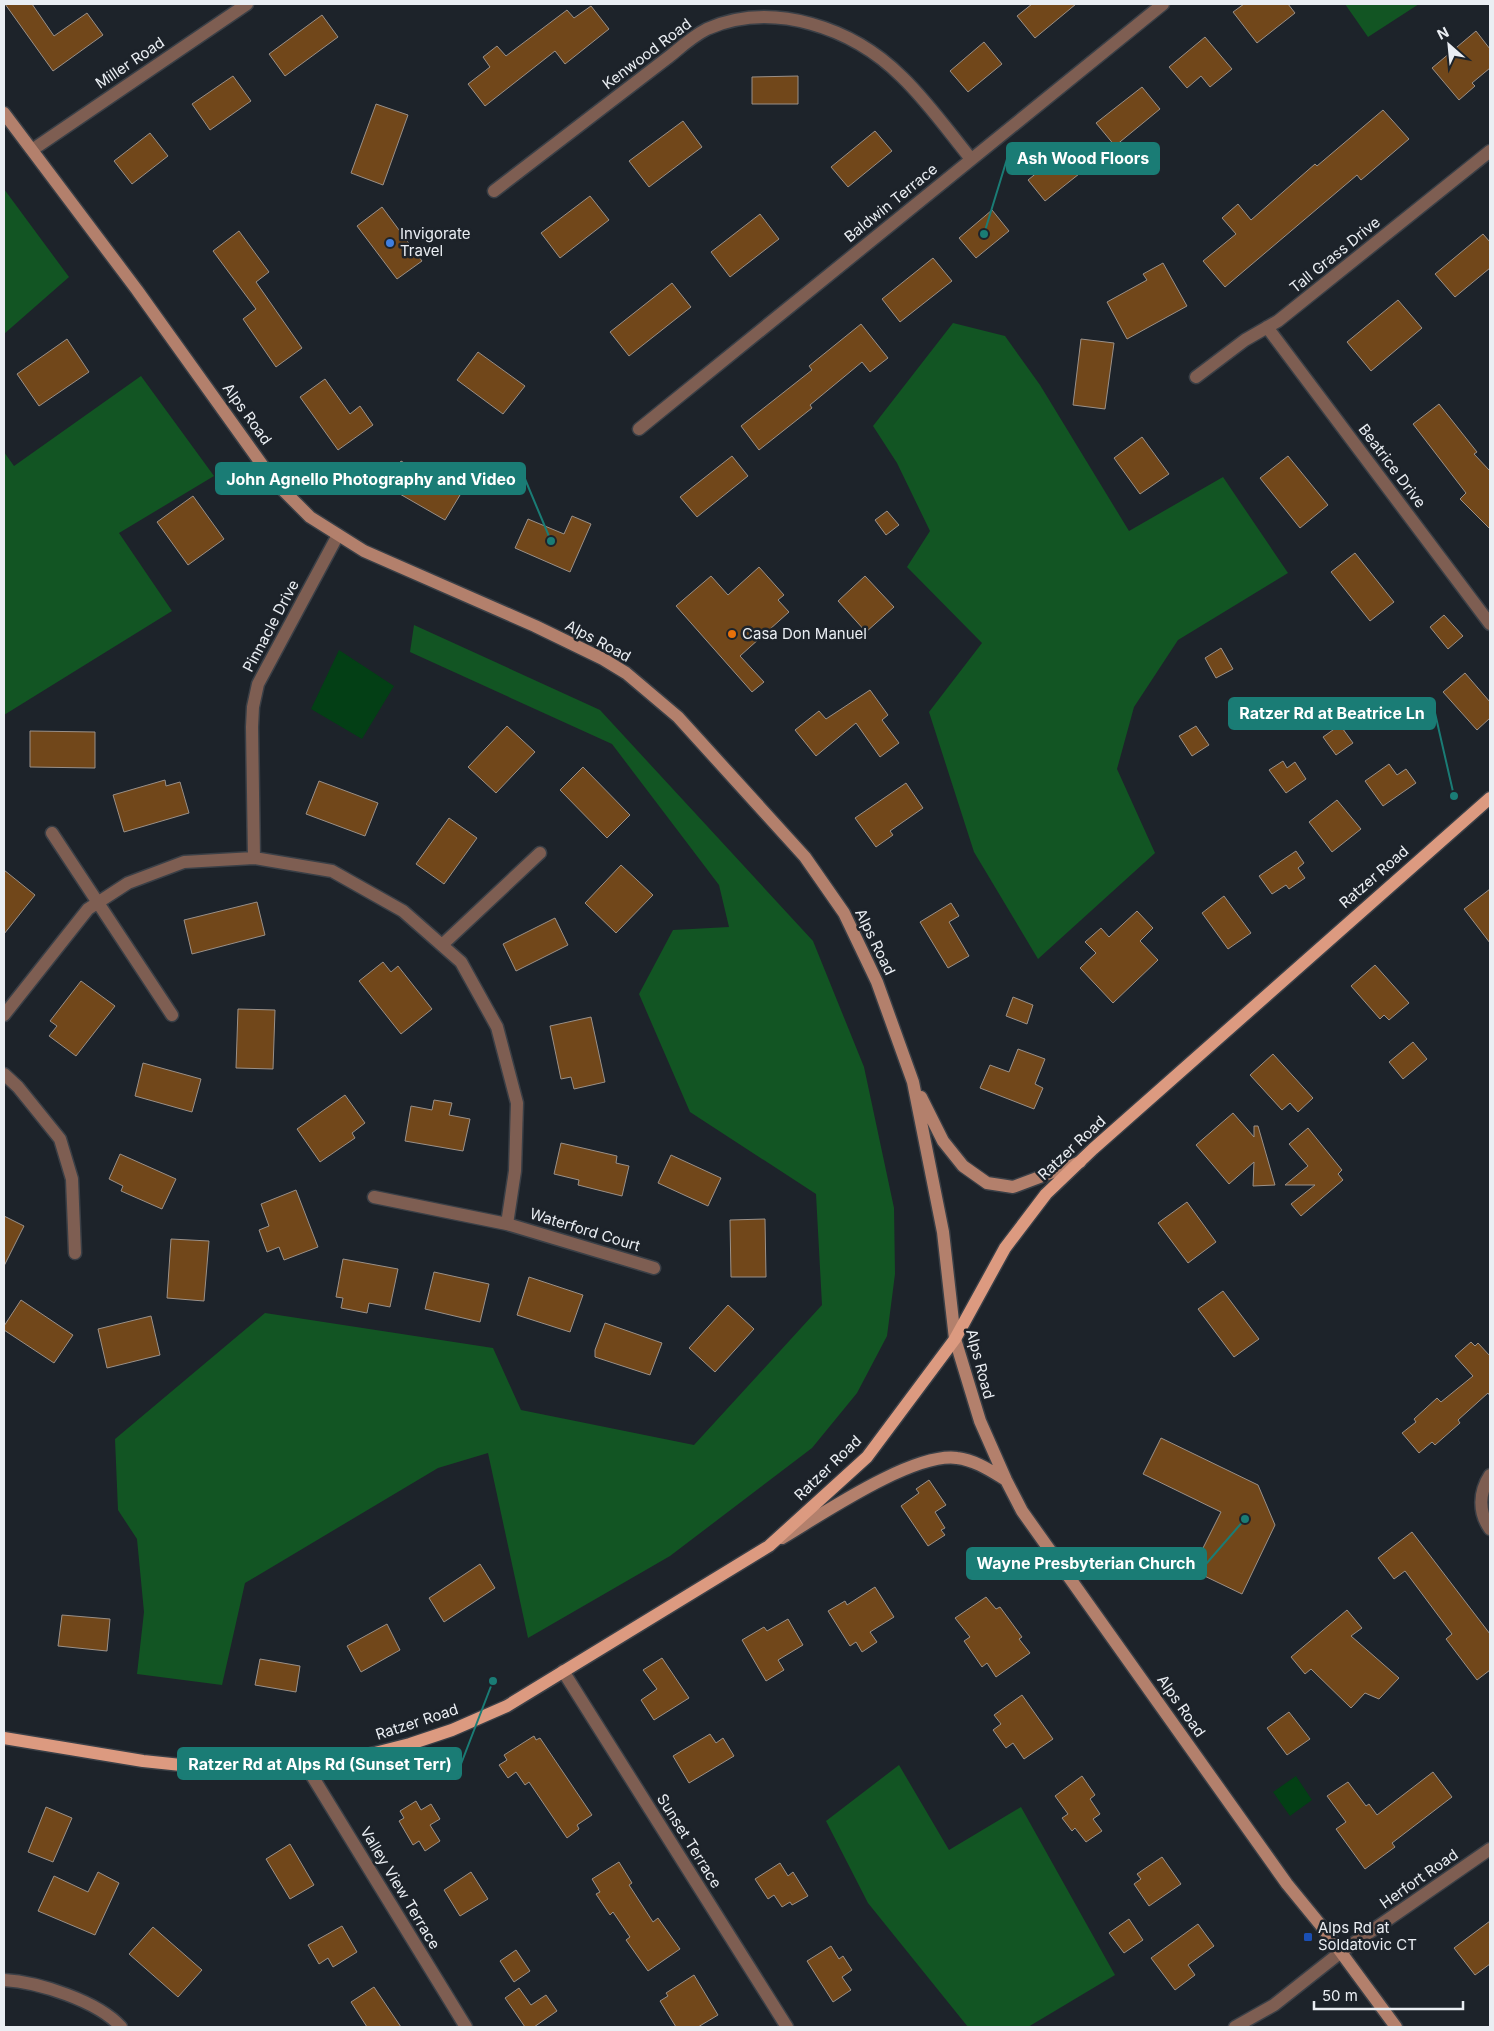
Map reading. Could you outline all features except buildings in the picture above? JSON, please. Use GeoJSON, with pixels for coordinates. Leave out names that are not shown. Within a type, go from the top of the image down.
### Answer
{"type":"FeatureCollection","features":[{"type":"Feature","properties":{"kind":"main road","name":"Alps Road"},"geometry":{"type":"LineString","coordinates":[[4,113],[142,297],[273,480],[310,517],[364,551],[535,626],[603,659],[637,681],[678,717],[805,857],[844,913],[877,982],[913,1082],[943,1233],[955,1340],[980,1421],[1006,1480],[1022,1511],[1287,1884],[1341,1952],[1396,2027]]}},
{"type":"Feature","properties":{"kind":"main road","name":"Ratzer Road"},"geometry":{"type":"LineString","coordinates":[[4,1738],[143,1761],[229,1770],[258,1770],[306,1766],[372,1754],[452,1730],[506,1706],[769,1546],[867,1457],[955,1340],[1005,1248],[1046,1194],[1367,905],[1490,798]]}},
{"type":"Feature","properties":{"kind":"main road"},"geometry":{"type":"LineString","coordinates":[[913,1082],[943,1141],[963,1166],[987,1183],[1013,1187],[1080,1162]]}},
{"type":"Feature","properties":{"kind":"main road"},"geometry":{"type":"LineString","coordinates":[[769,1546],[874,1483],[932,1458],[957,1458],[981,1465],[1006,1480]]}},
{"type":"Feature","properties":{"kind":"street","name":"Miller Road"},"geometry":{"type":"LineString","coordinates":[[32,150],[247,4]]}},
{"type":"Feature","properties":{"kind":"street","name":"Baldwin Terrace"},"geometry":{"type":"LineString","coordinates":[[639,429],[1163,4]]}},
{"type":"Feature","properties":{"kind":"street","name":"Kenwood Road"},"geometry":{"type":"LineString","coordinates":[[494,191],[691,38],[707,29],[733,20],[761,16],[790,18],[819,25],[848,37],[876,55],[902,77],[971,159]]}},
{"type":"Feature","properties":{"kind":"street","name":"Tall Grass Drive"},"geometry":{"type":"LineString","coordinates":[[1196,376],[1245,340],[1278,321],[1490,151]]}},
{"type":"Feature","properties":{"kind":"street","name":"Beatrice Drive"},"geometry":{"type":"LineString","coordinates":[[1267,327],[1490,624]]}},
{"type":"Feature","properties":{"kind":"street","name":"Pinnacle Drive"},"geometry":{"type":"LineString","coordinates":[[254,858],[252,727],[253,707],[258,684],[338,535]]}},
{"type":"Feature","properties":{"kind":"street"},"geometry":{"type":"LineString","coordinates":[[52,833],[172,1015]]}},
{"type":"Feature","properties":{"kind":"street"},"geometry":{"type":"LineString","coordinates":[[442,945],[540,853]]}},
{"type":"Feature","properties":{"kind":"street"},"geometry":{"type":"LineString","coordinates":[[4,1015],[88,909],[128,883],[184,862],[254,858],[332,872],[403,911],[461,962],[497,1027],[517,1103],[515,1171],[507,1224]]}},
{"type":"Feature","properties":{"kind":"street"},"geometry":{"type":"LineString","coordinates":[[4,1074],[18,1087],[60,1139],[72,1179],[75,1253]]}},
{"type":"Feature","properties":{"kind":"street","name":"Waterford Court"},"geometry":{"type":"LineString","coordinates":[[374,1197],[507,1224],[654,1268]]}},
{"type":"Feature","properties":{"kind":"street"},"geometry":{"type":"LineString","coordinates":[[1490,1475],[1484,1485],[1481,1498],[1482,1512],[1490,1529]]}},
{"type":"Feature","properties":{"kind":"street","name":"Sunset Terrace"},"geometry":{"type":"LineString","coordinates":[[563,1671],[787,2027]]}},
{"type":"Feature","properties":{"kind":"street","name":"Valley View Terrace"},"geometry":{"type":"LineString","coordinates":[[306,1766],[466,2027]]}},
{"type":"Feature","properties":{"kind":"street","name":"Herfort Road"},"geometry":{"type":"LineString","coordinates":[[1235,2027],[1274,2005],[1341,1952],[1490,1849]]}},
{"type":"Feature","properties":{"kind":"street"},"geometry":{"type":"LineString","coordinates":[[4,1980],[45,1987],[76,1998],[106,2015],[121,2027]]}},
{"type":"Feature","properties":{"kind":"green space"},"geometry":{"type":"Polygon","coordinates":[[[1345,4],[1419,4],[1368,37],[1345,4]]]}},
{"type":"Feature","properties":{"kind":"green space"},"geometry":{"type":"Polygon","coordinates":[[[4,189],[69,277],[4,334],[4,189]]]}},
{"type":"Feature","properties":{"kind":"green space"},"geometry":{"type":"Polygon","coordinates":[[[953,323],[1005,336],[1040,385],[1129,531],[1223,477],[1288,573],[1178,640],[1134,707],[1117,769],[1155,853],[1038,959],[974,852],[929,712],[982,643],[907,567],[930,531],[897,463],[873,426],[953,323]]]}},
{"type":"Feature","properties":{"kind":"green space"},"geometry":{"type":"Polygon","coordinates":[[[141,376],[214,476],[119,533],[172,611],[4,715],[4,452],[14,466],[141,376]]]}},
{"type":"Feature","properties":{"kind":"green space"},"geometry":{"type":"Polygon","coordinates":[[[414,625],[600,710],[813,941],[864,1067],[894,1208],[895,1274],[887,1336],[857,1393],[812,1448],[670,1556],[528,1638],[488,1453],[438,1468],[245,1583],[222,1685],[137,1674],[144,1612],[137,1539],[118,1510],[115,1439],[265,1313],[493,1348],[521,1410],[694,1445],[822,1305],[816,1194],[690,1112],[639,994],[673,930],[729,927],[719,885],[612,744],[410,652],[414,625]]]}},
{"type":"Feature","properties":{"kind":"green space"},"geometry":{"type":"Polygon","coordinates":[[[339,650],[394,686],[362,739],[311,709],[339,650]]]}},
{"type":"Feature","properties":{"kind":"green space"},"geometry":{"type":"Polygon","coordinates":[[[899,1765],[949,1850],[1021,1807],[1115,1975],[1028,2027],[968,2027],[868,1903],[826,1821],[899,1765]]]}},
{"type":"Feature","properties":{"kind":"green space"},"geometry":{"type":"Polygon","coordinates":[[[1296,1776],[1312,1800],[1290,1816],[1273,1792],[1296,1776]]]}},
{"type":"Feature","properties":{"kind":"place","name":"Ash Wood Floors"},"geometry":{"type":"Point","coordinates":[984,234]}},
{"type":"Feature","properties":{"kind":"place","name":"Invigorate Travel"},"geometry":{"type":"Point","coordinates":[390,243]}},
{"type":"Feature","properties":{"kind":"place","name":"John Agnello Photography and Video"},"geometry":{"type":"Point","coordinates":[551,541]}},
{"type":"Feature","properties":{"kind":"place","name":"Casa Don Manuel"},"geometry":{"type":"Point","coordinates":[732,634]}},
{"type":"Feature","properties":{"kind":"place","name":"Ratzer Rd at Beatrice Ln"},"geometry":{"type":"Point","coordinates":[1454,796]}},
{"type":"Feature","properties":{"kind":"place","name":"Wayne Presbyterian Church"},"geometry":{"type":"Point","coordinates":[1245,1519]}},
{"type":"Feature","properties":{"kind":"place","name":"Ratzer Rd at Alps Rd (Sunset Terr)"},"geometry":{"type":"Point","coordinates":[493,1681]}},
{"type":"Feature","properties":{"kind":"place","name":"Alps Rd at Soldatovic CT"},"geometry":{"type":"Point","coordinates":[1308,1937]}}]}
